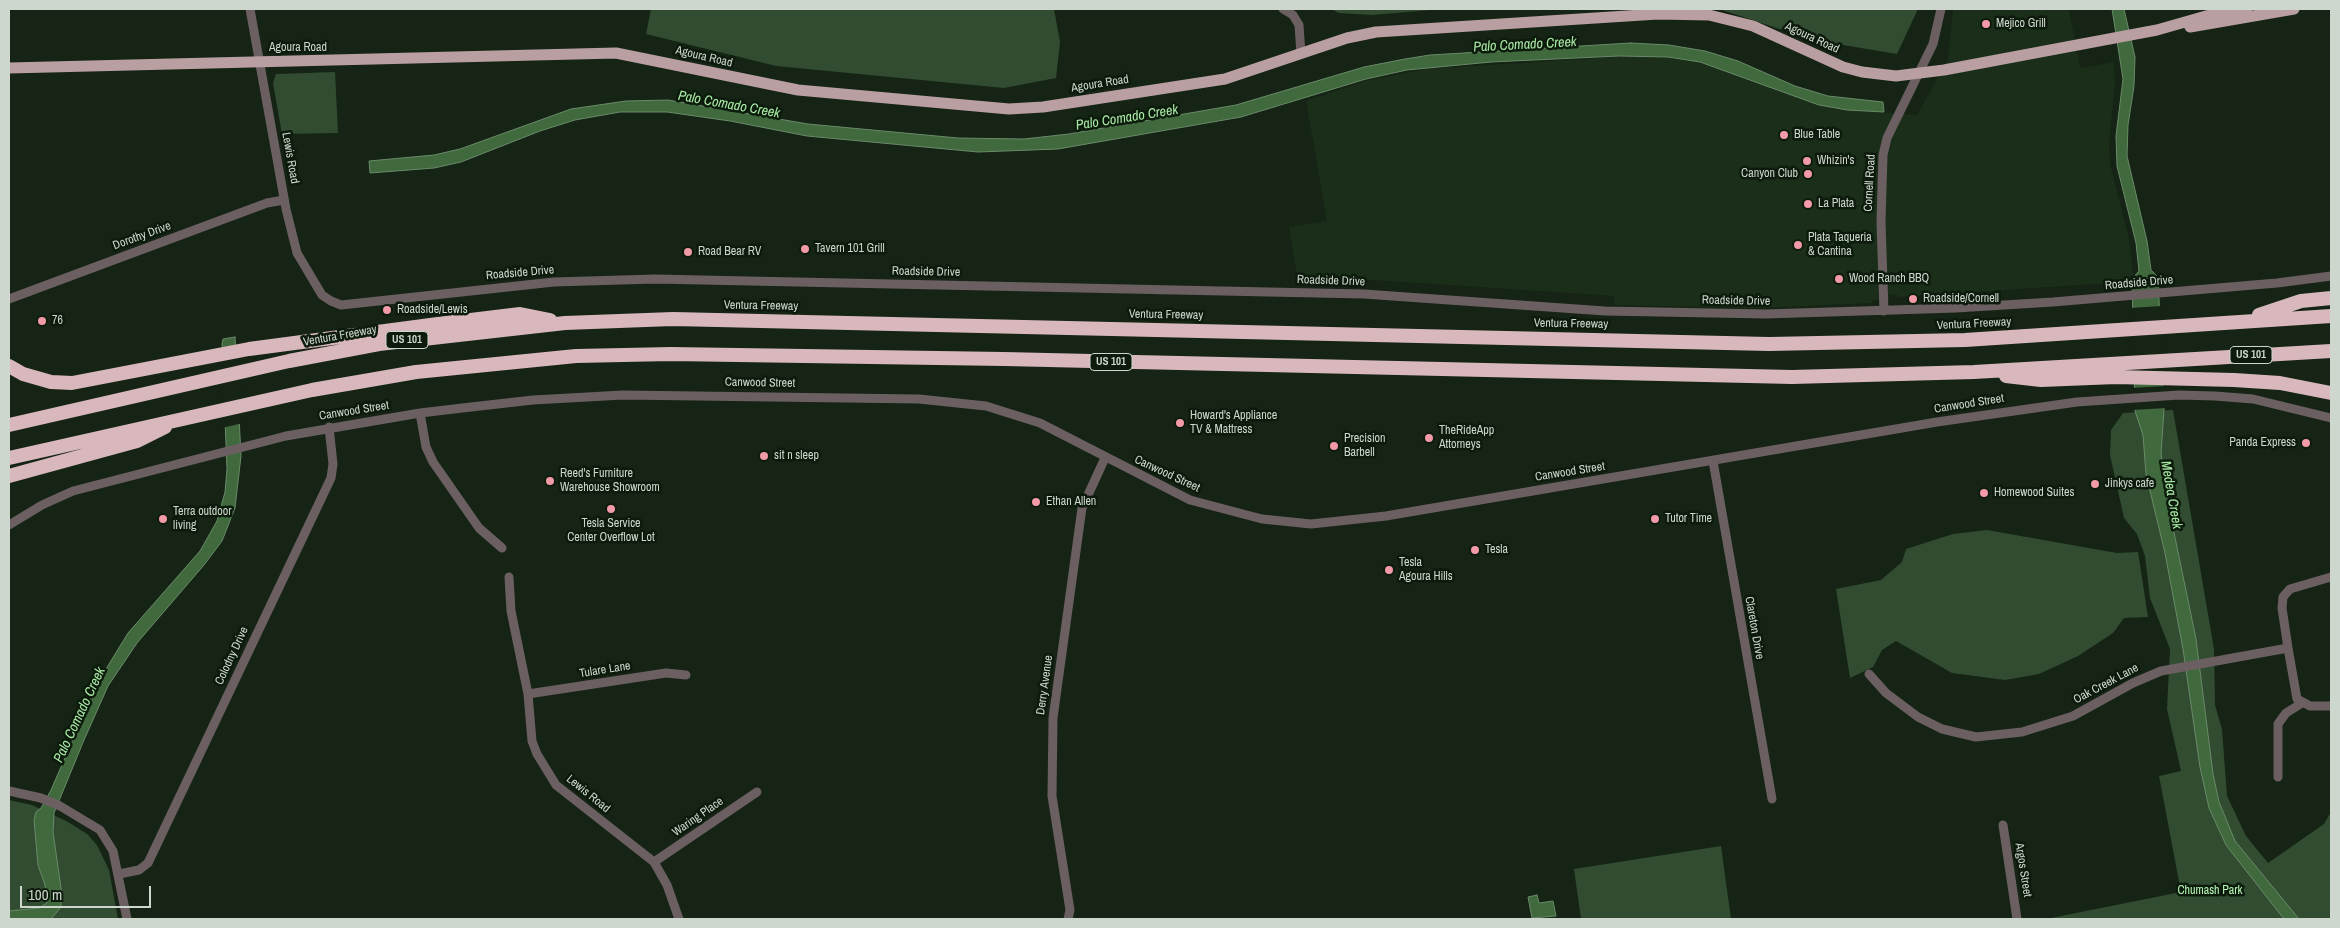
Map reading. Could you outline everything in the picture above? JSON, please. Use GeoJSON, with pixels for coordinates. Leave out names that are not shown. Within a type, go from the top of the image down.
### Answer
{"type":"FeatureCollection","features":[{"type":"Feature","properties":{"kind":"highway"},"geometry":{"type":"LineString","coordinates":[[2242,322],[2301,301],[2331,298]]}},
{"type":"Feature","properties":{"kind":"highway"},"geometry":{"type":"LineString","coordinates":[[9,366],[23,374],[51,382],[72,383],[249,349],[520,314],[565,323]]}},
{"type":"Feature","properties":{"kind":"highway","name":"Ventura Freeway"},"geometry":{"type":"LineString","coordinates":[[9,425],[218,377],[379,344],[565,323],[673,320],[1769,344],[1965,340],[2331,316]]}},
{"type":"Feature","properties":{"kind":"highway","name":"US 101"},"geometry":{"type":"LineString","coordinates":[[9,458],[312,390],[416,372],[576,356],[670,354],[1782,377],[1974,372],[2331,351]]}},
{"type":"Feature","properties":{"kind":"highway"},"geometry":{"type":"LineString","coordinates":[[1974,372],[2041,380],[2116,378],[2280,383],[2331,393]]}},
{"type":"Feature","properties":{"kind":"highway"},"geometry":{"type":"LineString","coordinates":[[9,476],[137,441],[185,417]]}},
{"type":"Feature","properties":{"kind":"main road","name":"Agoura Road"},"geometry":{"type":"LineString","coordinates":[[2176,26],[2186,21],[2248,9]]}},
{"type":"Feature","properties":{"kind":"main road","name":"Agoura Road"},"geometry":{"type":"LineString","coordinates":[[9,68],[358,61],[616,53],[798,90],[1009,108],[1043,107],[1225,79],[1347,38],[1376,32],[1682,13],[1709,15],[1734,20],[1821,58],[1862,72],[1896,76],[2176,26],[2188,27],[2294,9]]}},
{"type":"Feature","properties":{"kind":"street","name":"Lewis Road"},"geometry":{"type":"LineString","coordinates":[[250,9],[284,200],[297,253],[316,287],[331,302]]}},
{"type":"Feature","properties":{"kind":"street"},"geometry":{"type":"LineString","coordinates":[[1283,9],[1293,15],[1299,25],[1301,54]]}},
{"type":"Feature","properties":{"kind":"street","name":"Cornell Road"},"geometry":{"type":"LineString","coordinates":[[1884,311],[1881,222],[1883,156],[1887,138],[1932,44],[1941,9]]}},
{"type":"Feature","properties":{"kind":"street","name":"Dorothy Drive"},"geometry":{"type":"LineString","coordinates":[[9,299],[267,203],[284,200]]}},
{"type":"Feature","properties":{"kind":"street","name":"Roadside Drive"},"geometry":{"type":"LineString","coordinates":[[331,302],[341,305],[353,305],[554,282],[655,279],[1364,294],[1624,311],[1766,314],[1884,311],[2053,302],[2277,283],[2331,276]]}},
{"type":"Feature","properties":{"kind":"street","name":"Canwood Street"},"geometry":{"type":"LineString","coordinates":[[9,525],[42,505],[73,491],[218,452],[329,427],[420,413],[533,400],[622,395],[691,394],[948,400],[986,406],[1040,423],[1167,490],[1212,508],[1262,520],[1311,524],[1386,516],[2043,405],[2130,397],[2215,396],[2252,399],[2331,418]]}},
{"type":"Feature","properties":{"kind":"street"},"geometry":{"type":"LineString","coordinates":[[420,413],[426,447],[433,462],[478,528],[502,548]]}},
{"type":"Feature","properties":{"kind":"street","name":"Colodny Drive"},"geometry":{"type":"LineString","coordinates":[[119,874],[139,870],[148,863],[331,478],[333,464],[329,427]]}},
{"type":"Feature","properties":{"kind":"street","name":"Derry Avenue"},"geometry":{"type":"LineString","coordinates":[[1068,919],[1070,910],[1052,796],[1052,718],[1082,508],[1105,458]]}},
{"type":"Feature","properties":{"kind":"street","name":"Clareton Drive"},"geometry":{"type":"LineString","coordinates":[[1713,461],[1772,799]]}},
{"type":"Feature","properties":{"kind":"street","name":"Lewis Road"},"geometry":{"type":"LineString","coordinates":[[509,576],[511,611],[528,694],[532,741],[550,778],[568,795],[654,862],[667,885],[679,919]]}},
{"type":"Feature","properties":{"kind":"street"},"geometry":{"type":"LineString","coordinates":[[2331,577],[2290,588],[2283,596],[2282,608],[2297,699],[2310,706],[2331,706]]}},
{"type":"Feature","properties":{"kind":"street","name":"Oak Creek Lane"},"geometry":{"type":"LineString","coordinates":[[1869,674],[1886,693],[1918,717],[1942,729],[1976,737],[2022,732],[2073,716],[2133,683],[2171,668],[2288,648]]}},
{"type":"Feature","properties":{"kind":"street","name":"Tulare Lane"},"geometry":{"type":"LineString","coordinates":[[528,694],[666,673],[686,675]]}},
{"type":"Feature","properties":{"kind":"street"},"geometry":{"type":"LineString","coordinates":[[2278,777],[2278,724],[2286,713],[2302,703]]}},
{"type":"Feature","properties":{"kind":"street"},"geometry":{"type":"LineString","coordinates":[[9,791],[41,798],[60,806],[100,830],[108,840],[119,874],[127,919]]}},
{"type":"Feature","properties":{"kind":"street","name":"Waring Place"},"geometry":{"type":"LineString","coordinates":[[654,862],[757,792]]}},
{"type":"Feature","properties":{"kind":"street","name":"Argos Street"},"geometry":{"type":"LineString","coordinates":[[2002,825],[2017,919]]}},
{"type":"Feature","properties":{"kind":"shaded area"},"geometry":{"type":"Polygon","coordinates":[[[1953,9],[2069,9],[2080,68],[2114,62],[2115,85],[2109,144],[2110,164],[2129,239],[2133,274],[2126,282],[1899,297],[1896,294],[1889,294],[1889,299],[1874,300],[1871,303],[1762,308],[1614,305],[1614,296],[1297,275],[1289,227],[1327,221],[1306,101],[1368,80],[1425,69],[1629,56],[1665,57],[1697,62],[1834,109],[1917,115],[1948,59],[1953,9]]]}},
{"type":"Feature","properties":{"kind":"shaded area"},"geometry":{"type":"Polygon","coordinates":[[[2112,9],[2124,9],[2135,57],[2134,86],[2128,125],[2127,156],[2147,241],[2151,270],[2158,277],[2164,409],[2161,454],[2172,523],[2196,639],[2213,774],[2219,802],[2235,841],[2299,919],[2284,919],[2226,845],[2209,808],[2200,767],[2183,649],[2165,553],[2146,474],[2143,435],[2135,411],[2132,279],[2139,271],[2136,243],[2117,166],[2116,136],[2123,79],[2112,9]]]}},
{"type":"Feature","properties":{"kind":"shaded area"},"geometry":{"type":"Polygon","coordinates":[[[1631,43],[1669,45],[1705,51],[1738,61],[1795,86],[1828,96],[1883,102],[1884,112],[1847,110],[1819,105],[1700,62],[1668,57],[1619,56],[1491,62],[1407,70],[1366,79],[1241,117],[1058,149],[978,152],[807,136],[730,121],[667,112],[620,112],[575,120],[540,131],[461,162],[434,168],[370,173],[369,161],[434,155],[460,149],[571,109],[626,101],[668,100],[808,124],[958,138],[1024,139],[1069,134],[1236,105],[1364,67],[1430,55],[1631,43]]]}},
{"type":"Feature","properties":{"kind":"shaded area"},"geometry":{"type":"Polygon","coordinates":[[[235,337],[241,456],[235,508],[222,541],[204,565],[137,643],[108,686],[84,740],[54,813],[53,832],[61,888],[61,907],[51,919],[9,919],[9,911],[39,908],[47,903],[45,885],[38,865],[34,820],[36,812],[41,808],[51,790],[98,682],[128,633],[200,551],[217,521],[225,492],[227,469],[222,344],[223,339],[235,337]]]}},
{"type":"Feature","properties":{"kind":"shaded area"},"geometry":{"type":"Polygon","coordinates":[[[1537,895],[1539,903],[1553,901],[1556,916],[1532,918],[1528,897],[1537,895]]]}},
{"type":"Feature","properties":{"kind":"green space"},"geometry":{"type":"Polygon","coordinates":[[[651,9],[1054,9],[1060,42],[1056,78],[1004,88],[776,66],[646,34],[651,9]]]}},
{"type":"Feature","properties":{"kind":"green space"},"geometry":{"type":"Polygon","coordinates":[[[1331,9],[1442,9],[1372,15],[1339,13],[1331,9]]]}},
{"type":"Feature","properties":{"kind":"green space"},"geometry":{"type":"Polygon","coordinates":[[[1719,9],[1918,9],[1897,54],[1813,40],[1719,9]]]}},
{"type":"Feature","properties":{"kind":"green space"},"geometry":{"type":"Polygon","coordinates":[[[335,72],[338,133],[282,134],[273,83],[276,74],[335,72]]]}},
{"type":"Feature","properties":{"kind":"green space","name":"Chumash Park"},"geometry":{"type":"Polygon","coordinates":[[[2173,410],[2214,649],[2215,705],[2222,729],[2227,796],[2246,836],[2268,863],[2324,824],[2331,812],[2331,919],[2046,919],[2181,892],[2159,776],[2181,771],[2167,709],[2170,649],[2150,598],[2145,556],[2137,534],[2124,518],[2110,455],[2111,430],[2123,413],[2173,410]]]}},
{"type":"Feature","properties":{"kind":"green space"},"geometry":{"type":"Polygon","coordinates":[[[1987,530],[2117,553],[2138,552],[2148,617],[2124,618],[2113,633],[2078,656],[2039,674],[2005,680],[1952,673],[1896,641],[1882,650],[1873,667],[1850,678],[1836,589],[1881,580],[1902,562],[1906,549],[1953,534],[1987,530]]]}},
{"type":"Feature","properties":{"kind":"green space"},"geometry":{"type":"Polygon","coordinates":[[[9,800],[32,805],[68,822],[87,834],[97,845],[109,870],[118,919],[9,919],[9,800]]]}},
{"type":"Feature","properties":{"kind":"green space"},"geometry":{"type":"Polygon","coordinates":[[[1721,846],[1731,919],[1581,919],[1574,869],[1721,846]]]}},
{"type":"Feature","properties":{"kind":"pier"},"geometry":{"type":"Polygon","coordinates":[[[2161,306],[2165,383],[2131,383],[2130,308],[2161,306]]]}},
{"type":"Feature","properties":{"kind":"pier"},"geometry":{"type":"Polygon","coordinates":[[[239,345],[243,423],[222,428],[220,348],[239,345]]]}},
{"type":"Feature","properties":{"kind":"pier"},"geometry":{"type":"Polygon","coordinates":[[[2165,386],[2167,408],[2132,410],[2131,388],[2165,386]]]}},
{"type":"Feature","properties":{"kind":"place","name":"Mejico Grill"},"geometry":{"type":"Point","coordinates":[1986,24]}},
{"type":"Feature","properties":{"kind":"place","name":"Blue Table"},"geometry":{"type":"Point","coordinates":[1784,135]}},
{"type":"Feature","properties":{"kind":"place","name":"Whizin's"},"geometry":{"type":"Point","coordinates":[1807,161]}},
{"type":"Feature","properties":{"kind":"place","name":"Canyon Club"},"geometry":{"type":"Point","coordinates":[1808,174]}},
{"type":"Feature","properties":{"kind":"place","name":"La Plata"},"geometry":{"type":"Point","coordinates":[1808,204]}},
{"type":"Feature","properties":{"kind":"place","name":"Plata Taqueria & Cantina"},"geometry":{"type":"Point","coordinates":[1798,245]}},
{"type":"Feature","properties":{"kind":"place","name":"Tavern 101 Grill"},"geometry":{"type":"Point","coordinates":[805,249]}},
{"type":"Feature","properties":{"kind":"place","name":"Road Bear RV"},"geometry":{"type":"Point","coordinates":[688,252]}},
{"type":"Feature","properties":{"kind":"place","name":"Wood Ranch BBQ"},"geometry":{"type":"Point","coordinates":[1839,279]}},
{"type":"Feature","properties":{"kind":"place","name":"Roadside/Cornell"},"geometry":{"type":"Point","coordinates":[1913,299]}},
{"type":"Feature","properties":{"kind":"place","name":"Roadside/Lewis"},"geometry":{"type":"Point","coordinates":[387,310]}},
{"type":"Feature","properties":{"kind":"place","name":"76"},"geometry":{"type":"Point","coordinates":[42,321]}},
{"type":"Feature","properties":{"kind":"place","name":"Howard's Appliance TV & Mattress"},"geometry":{"type":"Point","coordinates":[1180,423]}},
{"type":"Feature","properties":{"kind":"place","name":"TheRideApp Attorneys"},"geometry":{"type":"Point","coordinates":[1429,438]}},
{"type":"Feature","properties":{"kind":"place","name":"Panda Express"},"geometry":{"type":"Point","coordinates":[2306,443]}},
{"type":"Feature","properties":{"kind":"place","name":"Precision Barbell"},"geometry":{"type":"Point","coordinates":[1334,446]}},
{"type":"Feature","properties":{"kind":"place","name":"sit n sleep"},"geometry":{"type":"Point","coordinates":[764,456]}},
{"type":"Feature","properties":{"kind":"place","name":"Reed's Furniture Warehouse Showroom"},"geometry":{"type":"Point","coordinates":[550,481]}},
{"type":"Feature","properties":{"kind":"place","name":"Jinkys cafe"},"geometry":{"type":"Point","coordinates":[2095,484]}},
{"type":"Feature","properties":{"kind":"place","name":"Homewood Suites"},"geometry":{"type":"Point","coordinates":[1984,493]}},
{"type":"Feature","properties":{"kind":"place","name":"Ethan Allen"},"geometry":{"type":"Point","coordinates":[1036,502]}},
{"type":"Feature","properties":{"kind":"place","name":"Tesla Service Center Overflow Lot"},"geometry":{"type":"Point","coordinates":[611,509]}},
{"type":"Feature","properties":{"kind":"place","name":"Terra outdoor living"},"geometry":{"type":"Point","coordinates":[163,519]}},
{"type":"Feature","properties":{"kind":"place","name":"Tutor Time"},"geometry":{"type":"Point","coordinates":[1655,519]}},
{"type":"Feature","properties":{"kind":"place","name":"Tesla"},"geometry":{"type":"Point","coordinates":[1475,550]}},
{"type":"Feature","properties":{"kind":"place","name":"Tesla Agoura Hills"},"geometry":{"type":"Point","coordinates":[1389,570]}},
{"type":"Feature","properties":{"kind":"water label","name":"Palo Comado Creek"},"geometry":{"type":"Point","coordinates":[1525,45]}},
{"type":"Feature","properties":{"kind":"water label","name":"Palo Comado Creek"},"geometry":{"type":"Point","coordinates":[729,105]}},
{"type":"Feature","properties":{"kind":"water label","name":"Palo Comado Creek"},"geometry":{"type":"Point","coordinates":[1127,118]}},
{"type":"Feature","properties":{"kind":"water label","name":"Medea Creek"},"geometry":{"type":"Point","coordinates":[2171,495]}},
{"type":"Feature","properties":{"kind":"water label","name":"Palo Comado Creek"},"geometry":{"type":"Point","coordinates":[80,715]}}]}
